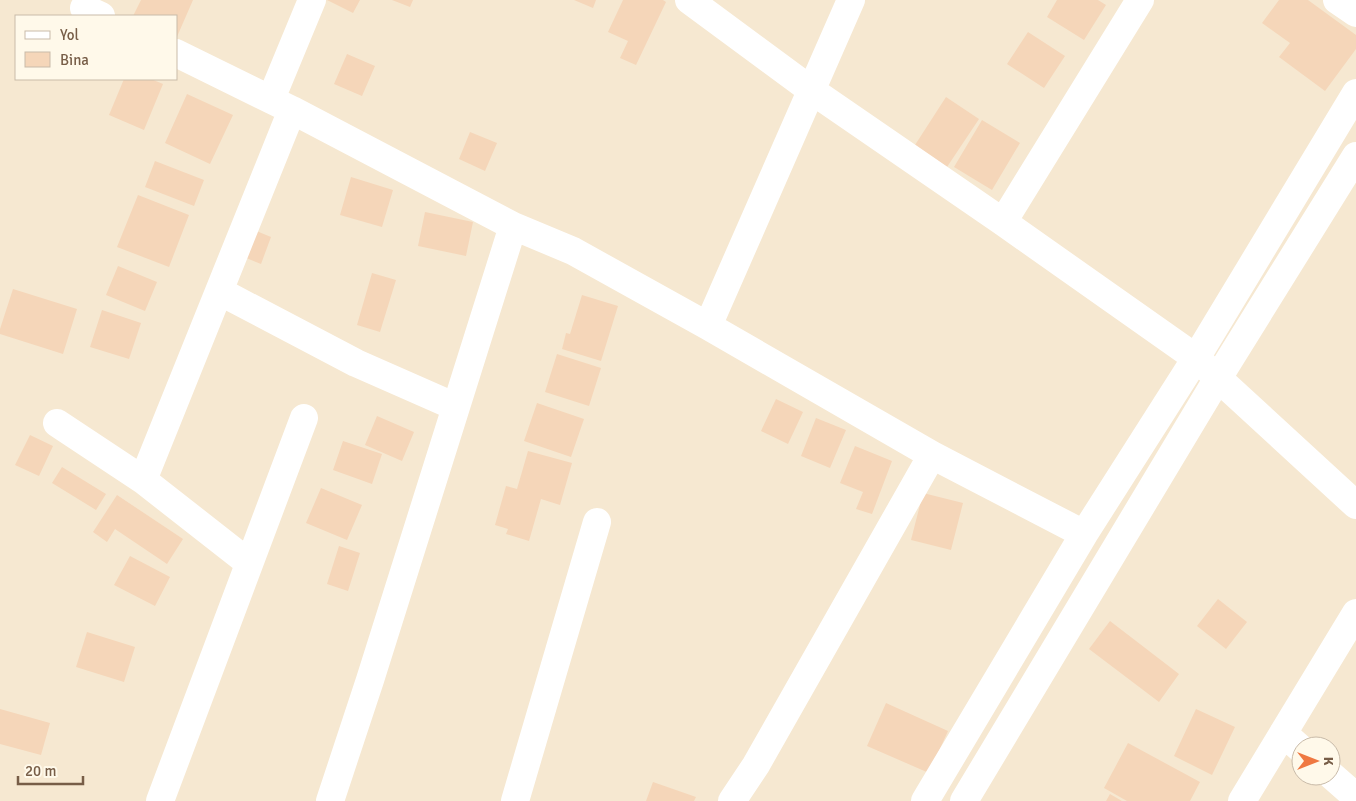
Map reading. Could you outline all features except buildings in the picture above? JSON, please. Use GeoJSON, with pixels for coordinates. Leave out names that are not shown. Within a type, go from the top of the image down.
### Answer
{"type":"FeatureCollection","features":[{"type":"Feature","properties":{"kind":"street"},"geometry":{"type":"LineString","coordinates":[[144,480],[219,291],[281,104],[312,0]]}},
{"type":"Feature","properties":{"kind":"street"},"geometry":{"type":"LineString","coordinates":[[689,0],[811,90],[1196,358],[1356,505]]}},
{"type":"Feature","properties":{"kind":"street"},"geometry":{"type":"LineString","coordinates":[[708,326],[851,0]]}},
{"type":"Feature","properties":{"kind":"street"},"geometry":{"type":"LineString","coordinates":[[1003,222],[1140,0]]}},
{"type":"Feature","properties":{"kind":"street"},"geometry":{"type":"LineString","coordinates":[[1337,0],[1356,13]]}},
{"type":"Feature","properties":{"kind":"street"},"geometry":{"type":"LineString","coordinates":[[178,54],[281,104],[513,226],[573,251],[932,455],[1084,534]]}},
{"type":"Feature","properties":{"kind":"street"},"geometry":{"type":"LineString","coordinates":[[925,801],[1084,534],[1196,358],[1356,94]]}},
{"type":"Feature","properties":{"kind":"street"},"geometry":{"type":"LineString","coordinates":[[964,801],[1218,378],[1356,156]]}},
{"type":"Feature","properties":{"kind":"street"},"geometry":{"type":"LineString","coordinates":[[330,801],[513,226]]}},
{"type":"Feature","properties":{"kind":"street"},"geometry":{"type":"LineString","coordinates":[[219,291],[356,363],[456,406]]}},
{"type":"Feature","properties":{"kind":"street"},"geometry":{"type":"LineString","coordinates":[[160,801],[304,418]]}},
{"type":"Feature","properties":{"kind":"street"},"geometry":{"type":"LineString","coordinates":[[56,422],[144,480],[249,563]]}},
{"type":"Feature","properties":{"kind":"street"},"geometry":{"type":"LineString","coordinates":[[732,801],[756,765],[932,455]]}},
{"type":"Feature","properties":{"kind":"street"},"geometry":{"type":"LineString","coordinates":[[515,801],[597,522]]}},
{"type":"Feature","properties":{"kind":"street"},"geometry":{"type":"LineString","coordinates":[[1294,736],[1356,613]]}},
{"type":"Feature","properties":{"kind":"street"},"geometry":{"type":"LineString","coordinates":[[1242,801],[1291,742]]}},
{"type":"Feature","properties":{"kind":"street"},"geometry":{"type":"LineString","coordinates":[[1341,784],[1356,797]]}},
{"type":"Feature","properties":{"kind":"shaded area"},"geometry":{"type":"Polygon","coordinates":[[[0,0],[1356,0],[1356,801],[0,801],[0,0]]]}}]}
